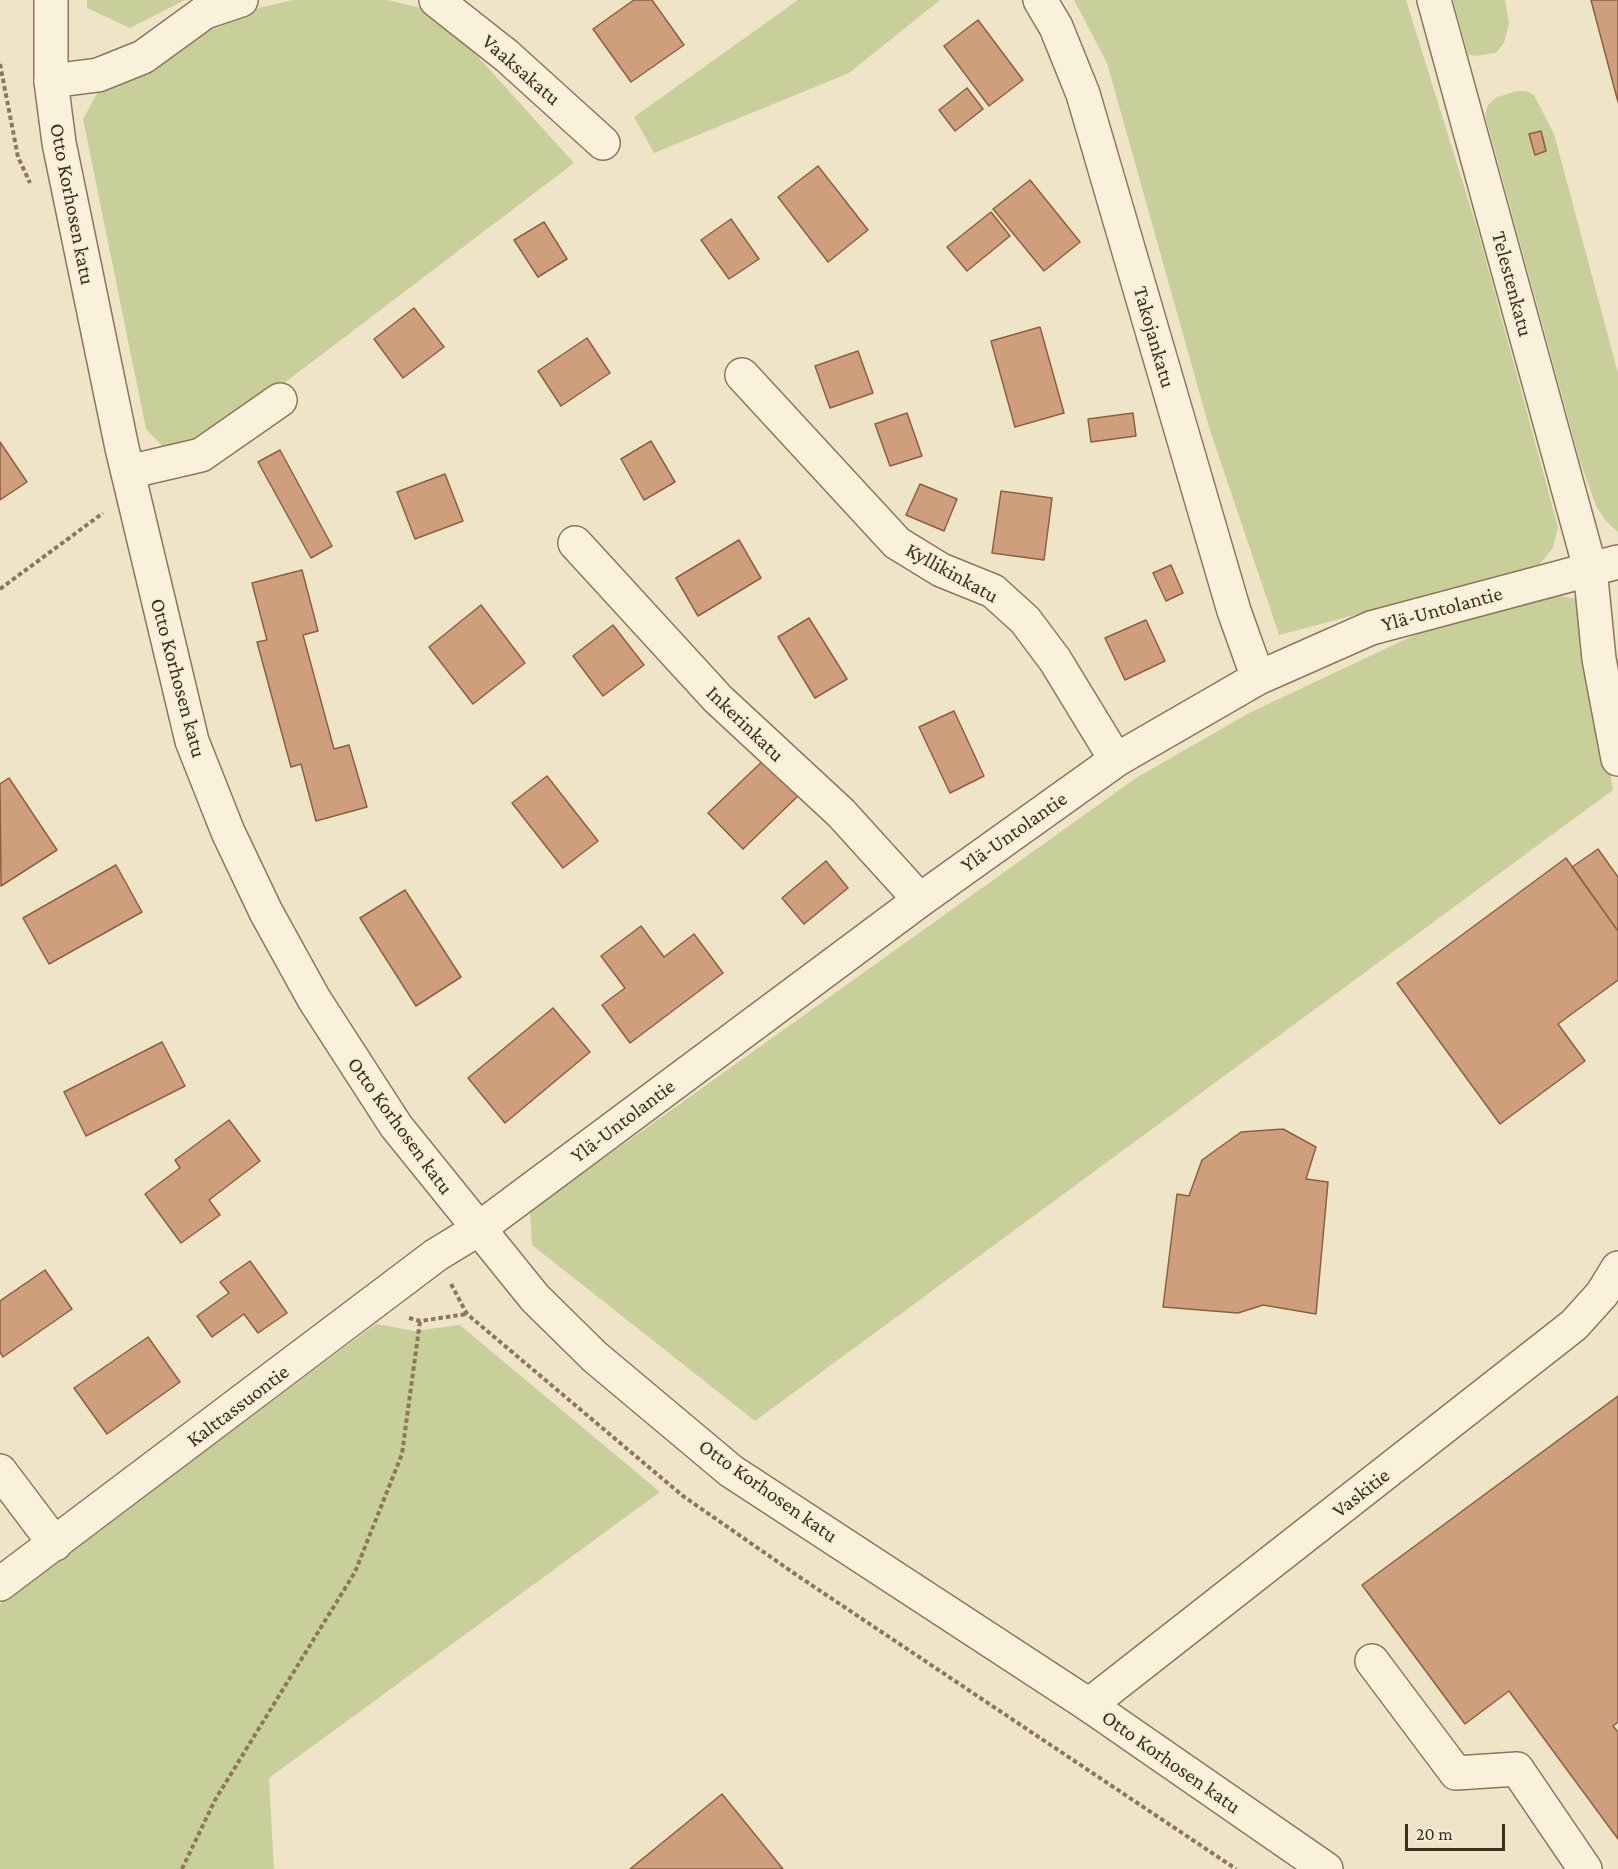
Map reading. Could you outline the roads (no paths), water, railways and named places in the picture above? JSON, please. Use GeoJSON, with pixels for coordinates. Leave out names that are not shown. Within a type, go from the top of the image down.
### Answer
{"type":"FeatureCollection","features":[{"type":"Feature","properties":{"kind":"street","name":"Otto Korhosen katu"},"geometry":{"type":"LineString","coordinates":[[51,0],[51,81],[63,166],[128,472],[192,741],[228,832],[266,912],[314,999],[396,1126],[477,1230],[535,1298],[594,1357],[731,1471],[1089,1705],[1326,1869]]}},
{"type":"Feature","properties":{"kind":"street"},"geometry":{"type":"LineString","coordinates":[[51,81],[98,75],[143,57],[205,12],[242,0]]}},
{"type":"Feature","properties":{"kind":"street","name":"Vaaksakatu"},"geometry":{"type":"LineString","coordinates":[[436,0],[507,56],[603,143]]}},
{"type":"Feature","properties":{"kind":"street","name":"Takojankatu"},"geometry":{"type":"LineString","coordinates":[[1040,0],[1056,27],[1083,94],[1234,611],[1258,678]]}},
{"type":"Feature","properties":{"kind":"street","name":"Telestenkatu"},"geometry":{"type":"LineString","coordinates":[[1434,0],[1604,565]]}},
{"type":"Feature","properties":{"kind":"street","name":"Kyllikinkatu"},"geometry":{"type":"LineString","coordinates":[[742,375],[897,543],[941,570],[993,591],[1025,620],[1055,660],[1116,760]]}},
{"type":"Feature","properties":{"kind":"street"},"geometry":{"type":"LineString","coordinates":[[128,472],[201,455],[280,400]]}},
{"type":"Feature","properties":{"kind":"street","name":"Inkerinkatu"},"geometry":{"type":"LineString","coordinates":[[575,543],[718,699],[841,813],[920,900]]}},
{"type":"Feature","properties":{"kind":"street"},"geometry":{"type":"LineString","coordinates":[[1604,565],[1599,659],[1618,759]]}},
{"type":"Feature","properties":{"kind":"street","name":"Ylä-Untolantie"},"geometry":{"type":"LineString","coordinates":[[477,1230],[920,900],[1116,760],[1258,678],[1371,628],[1604,565]]}},
{"type":"Feature","properties":{"kind":"street","name":"Kalttassuontie"},"geometry":{"type":"LineString","coordinates":[[0,1584],[372,1306],[436,1255],[477,1230]]}},
{"type":"Feature","properties":{"kind":"street","name":"Vaskitie"},"geometry":{"type":"LineString","coordinates":[[1089,1705],[1574,1325],[1602,1294],[1618,1268]]}},
{"type":"Feature","properties":{"kind":"street"},"geometry":{"type":"LineString","coordinates":[[0,1471],[55,1544]]}},
{"type":"Feature","properties":{"kind":"street"},"geometry":{"type":"LineString","coordinates":[[1372,1661],[1456,1773],[1517,1769],[1585,1869]]}}]}
